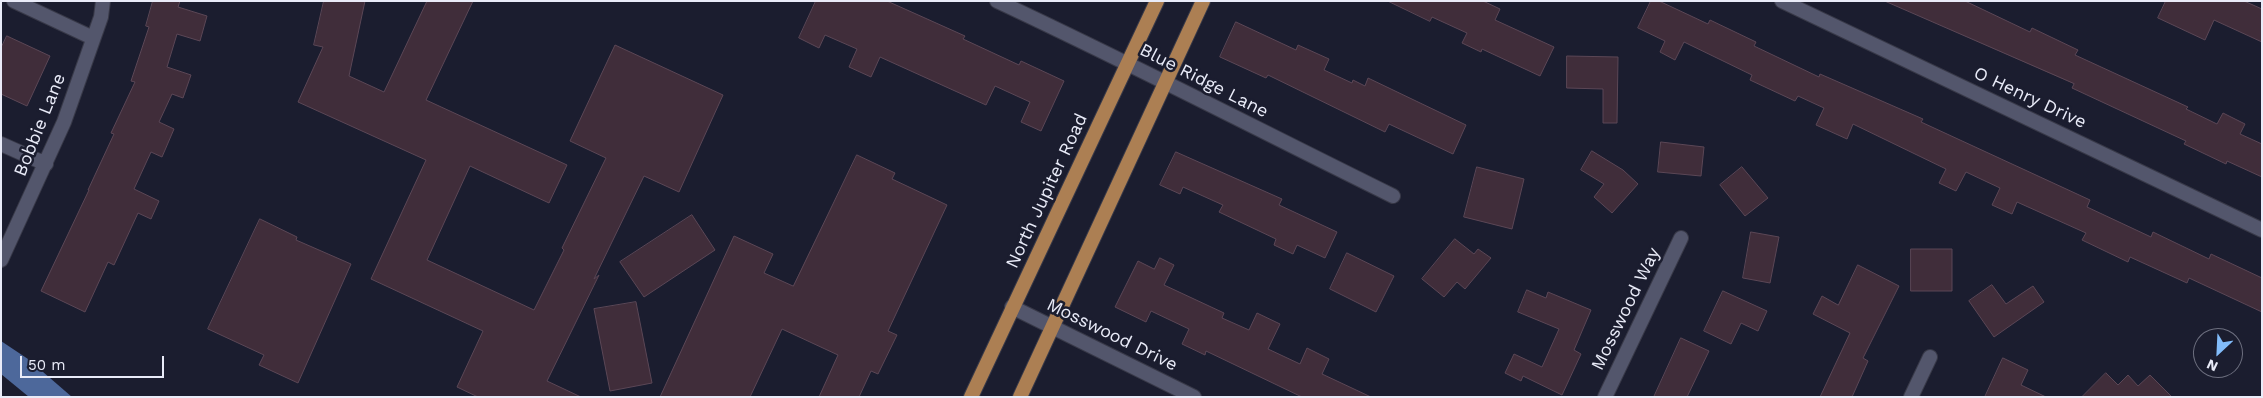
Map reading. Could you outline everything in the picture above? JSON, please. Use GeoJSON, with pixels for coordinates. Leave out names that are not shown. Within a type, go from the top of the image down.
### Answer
{"type":"FeatureCollection","features":[{"type":"Feature","properties":{"kind":"main road","name":"North Jupiter Road"},"geometry":{"type":"LineString","coordinates":[[971,397],[1157,1]]}},
{"type":"Feature","properties":{"kind":"main road"},"geometry":{"type":"LineString","coordinates":[[1020,397],[1203,1]]}},
{"type":"Feature","properties":{"kind":"street"},"geometry":{"type":"LineString","coordinates":[[14,1],[93,38]]}},
{"type":"Feature","properties":{"kind":"street","name":"Bobbie Lane"},"geometry":{"type":"LineString","coordinates":[[1,260],[64,122],[93,38],[103,1]]}},
{"type":"Feature","properties":{"kind":"street","name":"Blue Ridge Lane"},"geometry":{"type":"LineString","coordinates":[[997,1],[1393,196]]}},
{"type":"Feature","properties":{"kind":"street","name":"O Henry Drive"},"geometry":{"type":"LineString","coordinates":[[1782,1],[2262,230]]}},
{"type":"Feature","properties":{"kind":"street"},"geometry":{"type":"LineString","coordinates":[[1,144],[46,164]]}},
{"type":"Feature","properties":{"kind":"street","name":"Mosswood Way"},"geometry":{"type":"LineString","coordinates":[[1605,397],[1681,238]]}},
{"type":"Feature","properties":{"kind":"street","name":"Mosswood Drive"},"geometry":{"type":"LineString","coordinates":[[1012,307],[1194,397]]}},
{"type":"Feature","properties":{"kind":"street"},"geometry":{"type":"LineString","coordinates":[[1911,397],[1930,357]]}},
{"type":"Feature","properties":{"kind":"water"},"geometry":{"type":"Polygon","coordinates":[[[1,341],[28,359],[72,397],[29,397],[1,374],[1,341]]]}},
{"type":"Feature","properties":{"kind":"building"},"geometry":{"type":"Polygon","coordinates":[[[153,1],[180,1],[178,7],[207,16],[200,41],[177,34],[167,67],[191,75],[183,98],[172,94],[159,122],[174,129],[162,157],[151,152],[134,189],[159,201],[151,219],[138,213],[114,265],[108,262],[85,312],[41,291],[89,190],[114,134],[111,133],[135,82],[131,81],[149,27],[146,26],[153,1]]]}},
{"type":"Feature","properties":{"kind":"building"},"geometry":{"type":"Polygon","coordinates":[[[324,1],[365,1],[349,76],[384,92],[427,1],[473,1],[426,100],[567,165],[549,203],[470,166],[427,260],[534,310],[606,158],[570,141],[615,45],[723,95],[679,192],[644,176],[594,279],[599,275],[547,381],[581,397],[478,397],[457,387],[483,331],[371,279],[426,160],[298,102],[323,47],[314,45],[324,1]]]}},
{"type":"Feature","properties":{"kind":"building"},"geometry":{"type":"Polygon","coordinates":[[[816,1],[887,1],[965,36],[963,39],[1019,65],[1021,61],[1064,81],[1041,131],[1021,122],[1030,102],[995,86],[986,105],[880,57],[871,77],[849,67],[857,49],[825,35],[819,48],[799,38],[816,1]]]}},
{"type":"Feature","properties":{"kind":"building"},"geometry":{"type":"Polygon","coordinates":[[[1388,1],[1483,1],[1500,9],[1495,20],[1554,47],[1540,76],[1482,49],[1481,52],[1462,43],[1467,33],[1432,17],[1430,21],[1388,1]]]}},
{"type":"Feature","properties":{"kind":"building"},"geometry":{"type":"Polygon","coordinates":[[[1651,1],[1659,1],[1708,24],[1710,20],[1756,42],[1754,46],[1819,77],[1820,74],[1923,119],[1921,122],[2090,200],[2087,207],[2151,237],[2153,232],[2209,259],[2211,254],[2262,278],[2262,312],[2189,278],[2187,283],[2130,257],[2128,262],[2082,240],[2086,233],[2017,202],[2012,214],[1992,205],[2000,188],[1966,172],[1956,191],[1939,183],[1946,169],[1853,124],[1847,139],[1816,125],[1824,108],[1798,96],[1795,101],[1750,80],[1752,75],[1684,42],[1675,60],[1660,52],[1665,41],[1638,28],[1651,1]]]}},
{"type":"Feature","properties":{"kind":"building"},"geometry":{"type":"Polygon","coordinates":[[[1885,1],[1965,1],[2030,32],[2032,28],[2078,50],[2075,55],[2188,107],[2186,109],[2217,124],[2223,113],[2245,124],[2240,134],[2262,144],[2262,177],[2227,161],[2226,164],[2184,144],[2186,141],[2072,88],[2074,84],[1885,1]]]}},
{"type":"Feature","properties":{"kind":"building"},"geometry":{"type":"Polygon","coordinates":[[[2166,1],[2244,1],[2262,9],[2262,42],[2214,20],[2205,40],[2158,18],[2166,1]]]}},
{"type":"Feature","properties":{"kind":"building"},"geometry":{"type":"Polygon","coordinates":[[[1236,22],[1296,50],[1298,45],[1329,59],[1324,70],[1352,83],[1353,80],[1365,86],[1368,78],[1466,125],[1453,154],[1389,124],[1385,132],[1268,75],[1266,78],[1220,57],[1236,22]]]}},
{"type":"Feature","properties":{"kind":"building"},"geometry":{"type":"Polygon","coordinates":[[[7,36],[50,56],[27,106],[1,94],[1,48],[7,36]]]}},
{"type":"Feature","properties":{"kind":"building"},"geometry":{"type":"Polygon","coordinates":[[[1567,56],[1618,57],[1617,123],[1603,123],[1603,89],[1567,88],[1567,56]]]}},
{"type":"Feature","properties":{"kind":"building"},"geometry":{"type":"Polygon","coordinates":[[[1661,142],[1704,147],[1701,176],[1658,172],[1661,142]]]}},
{"type":"Feature","properties":{"kind":"building"},"geometry":{"type":"Polygon","coordinates":[[[1592,151],[1623,170],[1638,184],[1612,213],[1594,197],[1604,184],[1581,170],[1592,151]]]}},
{"type":"Feature","properties":{"kind":"building"},"geometry":{"type":"Polygon","coordinates":[[[1176,152],[1282,199],[1279,205],[1337,232],[1325,258],[1297,245],[1293,254],[1274,245],[1276,239],[1219,212],[1223,205],[1183,187],[1180,194],[1160,185],[1176,152]]]}},
{"type":"Feature","properties":{"kind":"building"},"geometry":{"type":"Polygon","coordinates":[[[857,155],[895,173],[892,179],[947,205],[888,331],[897,335],[878,374],[871,371],[859,397],[819,397],[838,355],[782,329],[750,397],[660,397],[734,236],[773,254],[764,273],[793,286],[857,155]]]}},
{"type":"Feature","properties":{"kind":"building"},"geometry":{"type":"Polygon","coordinates":[[[1477,167],[1524,179],[1512,229],[1464,217],[1477,167]]]}},
{"type":"Feature","properties":{"kind":"building"},"geometry":{"type":"Polygon","coordinates":[[[1742,167],[1768,198],[1745,216],[1720,185],[1742,167]]]}},
{"type":"Feature","properties":{"kind":"building"},"geometry":{"type":"Polygon","coordinates":[[[692,215],[715,250],[644,297],[620,262],[692,215]]]}},
{"type":"Feature","properties":{"kind":"building"},"geometry":{"type":"Polygon","coordinates":[[[260,219],[297,237],[296,240],[351,264],[298,383],[259,365],[264,355],[208,329],[260,219]]]}},
{"type":"Feature","properties":{"kind":"building"},"geometry":{"type":"Polygon","coordinates":[[[1751,232],[1779,237],[1770,283],[1743,278],[1751,232]]]}},
{"type":"Feature","properties":{"kind":"building"},"geometry":{"type":"Polygon","coordinates":[[[1455,239],[1474,254],[1478,249],[1491,258],[1465,289],[1457,282],[1444,297],[1422,279],[1455,239]]]}},
{"type":"Feature","properties":{"kind":"building"},"geometry":{"type":"Polygon","coordinates":[[[1911,249],[1952,249],[1952,291],[1911,291],[1911,249]]]}},
{"type":"Feature","properties":{"kind":"building"},"geometry":{"type":"Polygon","coordinates":[[[1347,253],[1394,276],[1376,312],[1330,289],[1347,253]]]}},
{"type":"Feature","properties":{"kind":"building"},"geometry":{"type":"Polygon","coordinates":[[[1160,258],[1174,265],[1164,285],[1224,313],[1222,318],[1249,330],[1257,313],[1280,324],[1268,349],[1300,364],[1307,348],[1329,359],[1322,374],[1371,397],[1302,397],[1206,351],[1205,355],[1182,344],[1189,329],[1151,311],[1146,322],[1115,307],[1138,261],[1154,269],[1160,258]]]}},
{"type":"Feature","properties":{"kind":"building"},"geometry":{"type":"Polygon","coordinates":[[[1858,265],[1899,286],[1863,358],[1868,361],[1852,397],[1820,397],[1850,333],[1813,314],[1822,296],[1838,305],[1858,265]]]}},
{"type":"Feature","properties":{"kind":"building"},"geometry":{"type":"Polygon","coordinates":[[[1992,285],[2006,304],[2033,286],[2044,302],[1994,337],[1969,301],[1992,285]]]}},
{"type":"Feature","properties":{"kind":"building"},"geometry":{"type":"Polygon","coordinates":[[[1527,290],[1546,298],[1548,292],[1591,310],[1574,350],[1581,354],[1562,395],[1523,376],[1521,381],[1505,373],[1514,354],[1542,367],[1559,329],[1518,312],[1527,290]]]}},
{"type":"Feature","properties":{"kind":"building"},"geometry":{"type":"Polygon","coordinates":[[[1723,291],[1767,311],[1758,331],[1741,323],[1731,344],[1704,331],[1723,291]]]}},
{"type":"Feature","properties":{"kind":"building"},"geometry":{"type":"Polygon","coordinates":[[[636,302],[652,383],[610,391],[594,309],[636,302]]]}},
{"type":"Feature","properties":{"kind":"building"},"geometry":{"type":"Polygon","coordinates":[[[1681,338],[1709,351],[1687,397],[1654,397],[1681,338]]]}},
{"type":"Feature","properties":{"kind":"building"},"geometry":{"type":"Polygon","coordinates":[[[2003,358],[2028,370],[2021,385],[2046,397],[1985,397],[2003,358]]]}},
{"type":"Feature","properties":{"kind":"building"},"geometry":{"type":"Polygon","coordinates":[[[2106,373],[2118,385],[2128,375],[2138,386],[2150,375],[2172,397],[2082,397],[2106,373]]]}}]}
